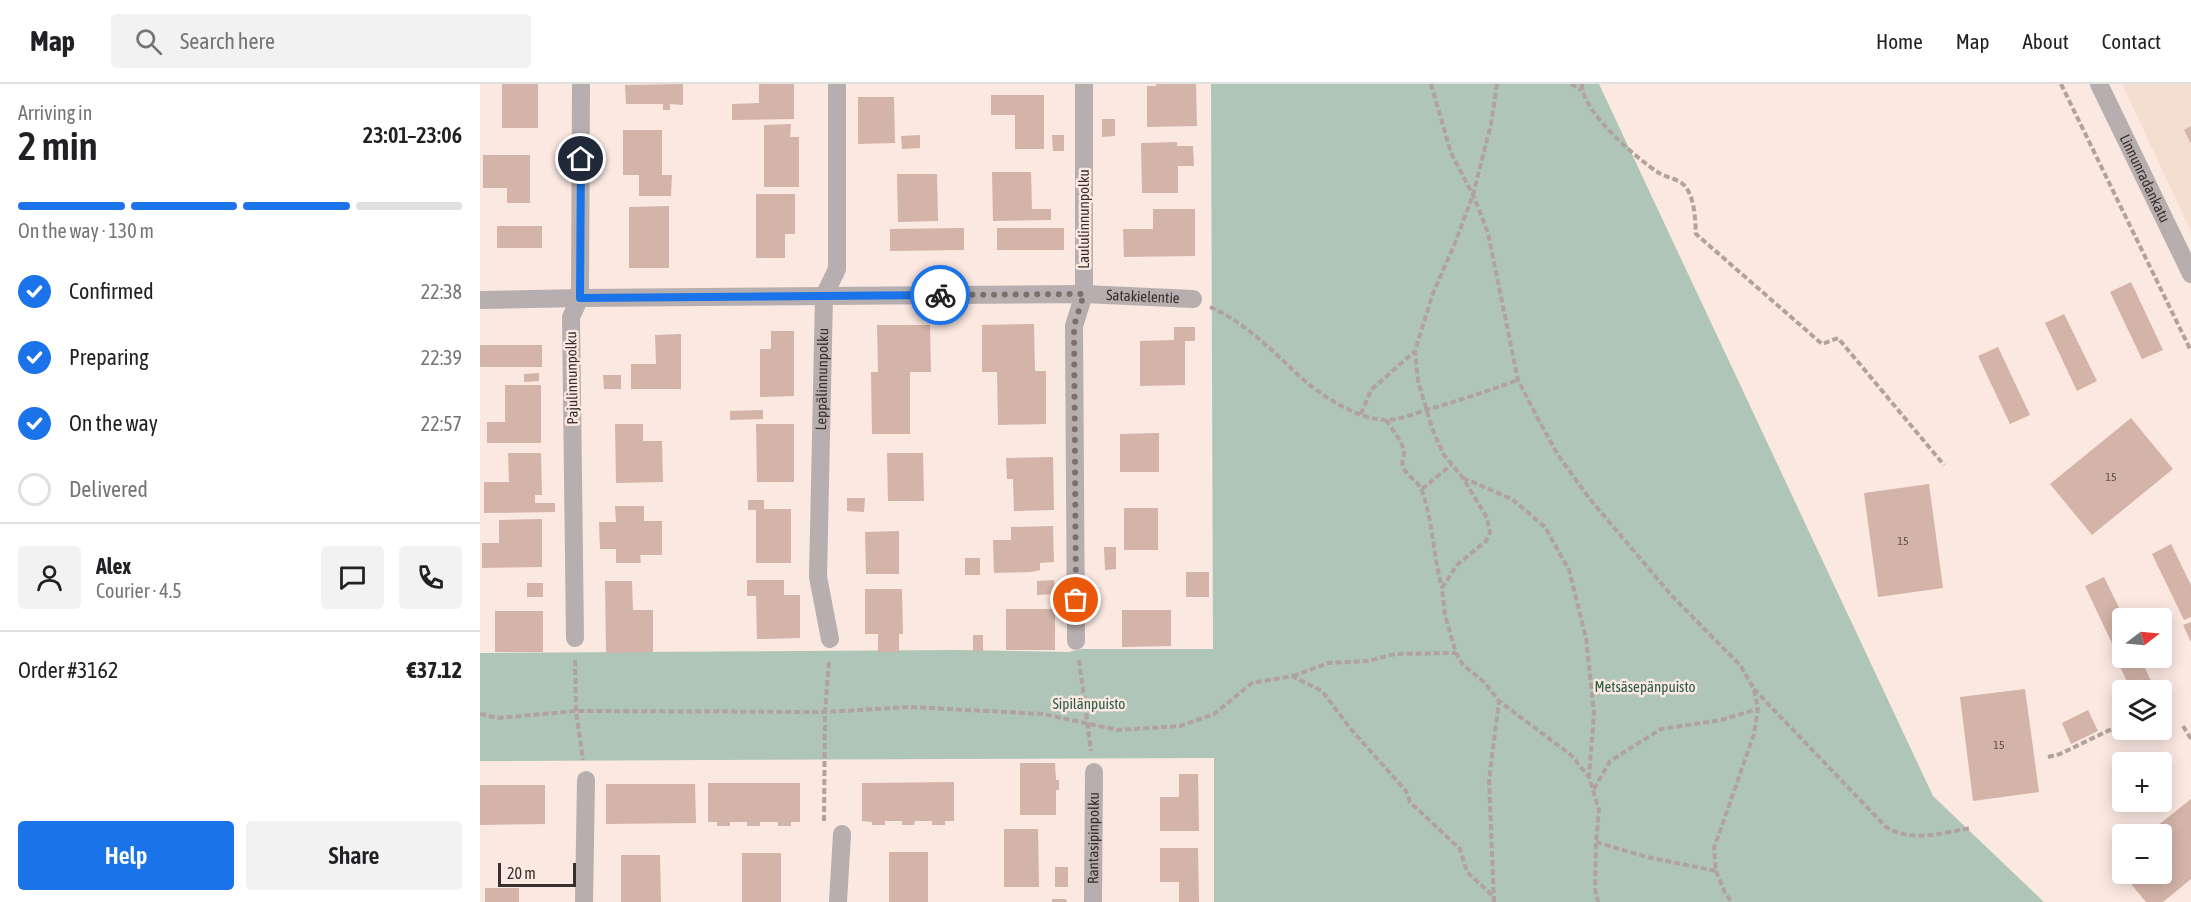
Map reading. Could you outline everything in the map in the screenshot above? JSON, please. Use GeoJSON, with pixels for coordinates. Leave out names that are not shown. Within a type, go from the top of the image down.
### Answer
{"type":"FeatureCollection","features":[{"type":"Feature","properties":{"kind":"street","name":"Pajulinnunpolku"},"geometry":{"type":"LineString","coordinates":[[575,638],[571,317],[580,298],[581,84]]}},
{"type":"Feature","properties":{"kind":"street","name":"Leppälinnunpolku"},"geometry":{"type":"LineString","coordinates":[[830,639],[818,577],[824,296],[837,269],[837,84]]}},
{"type":"Feature","properties":{"kind":"street","name":"Laululinnunpolku"},"geometry":{"type":"LineString","coordinates":[[1076,641],[1074,326],[1084,294],[1084,84]]}},
{"type":"Feature","properties":{"kind":"street","name":"Linnunradankatu"},"geometry":{"type":"LineString","coordinates":[[2100,84],[2191,274]]}},
{"type":"Feature","properties":{"kind":"street","name":"Satakielentie"},"geometry":{"type":"LineString","coordinates":[[480,300],[1084,294],[1193,299]]}},
{"type":"Feature","properties":{"kind":"street","name":"Rantasipinpolku"},"geometry":{"type":"LineString","coordinates":[[1093,902],[1094,772]]}},
{"type":"Feature","properties":{"kind":"street"},"geometry":{"type":"LineString","coordinates":[[584,902],[586,780]]}},
{"type":"Feature","properties":{"kind":"street"},"geometry":{"type":"LineString","coordinates":[[838,902],[842,834]]}},
{"type":"Feature","properties":{"kind":"path"},"geometry":{"type":"LineString","coordinates":[[1431,84],[1451,153],[1473,195],[1488,233],[1518,380],[1558,455],[1589,498],[1672,596],[1740,665],[1754,689],[1886,827],[1898,834],[1911,837],[1971,828]]}},
{"type":"Feature","properties":{"kind":"path"},"geometry":{"type":"LineString","coordinates":[[1442,588],[1458,565],[1486,541],[1490,532],[1487,518],[1463,478],[1451,465],[1433,431],[1418,381],[1415,351],[1432,293],[1455,243],[1473,195],[1491,124],[1497,84]]}},
{"type":"Feature","properties":{"kind":"path"},"geometry":{"type":"LineString","coordinates":[[1571,84],[1582,90]]}},
{"type":"Feature","properties":{"kind":"path"},"geometry":{"type":"LineString","coordinates":[[1582,84],[1582,90],[1591,108],[1612,135],[1660,173],[1684,185],[1694,206],[1696,234],[1822,344],[1838,338],[1944,465]]}},
{"type":"Feature","properties":{"kind":"path"},"geometry":{"type":"LineString","coordinates":[[2061,84],[2191,351]]}},
{"type":"Feature","properties":{"kind":"path"},"geometry":{"type":"LineString","coordinates":[[1193,299],[1226,314],[1264,344],[1310,387],[1338,404],[1361,414],[1386,420],[1426,410],[1518,380]]}},
{"type":"Feature","properties":{"kind":"path"},"geometry":{"type":"LineString","coordinates":[[1361,414],[1371,390],[1415,351]]}},
{"type":"Feature","properties":{"kind":"path"},"geometry":{"type":"LineString","coordinates":[[1386,420],[1404,451],[1402,464],[1404,469],[1422,489],[1432,526],[1445,615],[1456,653],[1463,665],[1484,682],[1499,700],[1571,755],[1589,777],[1599,810],[1595,889],[1598,902]]}},
{"type":"Feature","properties":{"kind":"path"},"geometry":{"type":"LineString","coordinates":[[1422,489],[1451,465]]}},
{"type":"Feature","properties":{"kind":"path"},"geometry":{"type":"LineString","coordinates":[[1463,478],[1512,499],[1545,527],[1569,570],[1586,638],[1593,702],[1589,777]]}},
{"type":"Feature","properties":{"kind":"path"},"geometry":{"type":"LineString","coordinates":[[575,638],[576,711],[586,780]]}},
{"type":"Feature","properties":{"kind":"path"},"geometry":{"type":"LineString","coordinates":[[830,639],[825,712],[824,827],[842,834]]}},
{"type":"Feature","properties":{"kind":"path"},"geometry":{"type":"LineString","coordinates":[[1076,641],[1094,772]]}},
{"type":"Feature","properties":{"kind":"path"},"geometry":{"type":"LineString","coordinates":[[480,714],[498,718],[576,711],[825,712],[921,708],[1042,714],[1118,730],[1180,726],[1215,714],[1252,683],[1292,676],[1328,663],[1368,661],[1395,654],[1456,653]]}},
{"type":"Feature","properties":{"kind":"path"},"geometry":{"type":"LineString","coordinates":[[1292,676],[1322,691],[1350,728],[1406,791],[1410,802],[1460,849],[1467,872],[1493,896]]}},
{"type":"Feature","properties":{"kind":"path"},"geometry":{"type":"LineString","coordinates":[[1732,902],[1725,893],[1716,872],[1714,848],[1754,734],[1758,710],[1754,689]]}},
{"type":"Feature","properties":{"kind":"path"},"geometry":{"type":"LineString","coordinates":[[1494,902],[1489,780],[1499,700]]}},
{"type":"Feature","properties":{"kind":"path"},"geometry":{"type":"LineString","coordinates":[[1594,789],[1610,761],[1661,729],[1721,720],[1758,710]]}},
{"type":"Feature","properties":{"kind":"path"},"geometry":{"type":"LineString","coordinates":[[2183,726],[2191,739]]}},
{"type":"Feature","properties":{"kind":"path"},"geometry":{"type":"LineString","coordinates":[[2048,757],[2060,754],[2112,729]]}},
{"type":"Feature","properties":{"kind":"path"},"geometry":{"type":"LineString","coordinates":[[1596,842],[1647,857],[1716,872]]}},
{"type":"Feature","properties":{"kind":"shaded area"},"geometry":{"type":"Polygon","coordinates":[[[2122,84],[2191,84],[2191,231],[2122,84]]]}},
{"type":"Feature","properties":{"kind":"green space"},"geometry":{"type":"Polygon","coordinates":[[[1211,84],[1599,84],[1933,796],[2044,902],[1214,902],[1214,758],[480,761],[480,653],[958,650],[1069,652],[1082,649],[1213,649],[1211,84]]]}},
{"type":"Feature","properties":{"kind":"building"},"geometry":{"type":"Polygon","coordinates":[[[502,84],[538,84],[538,128],[502,128],[502,84]]]}},
{"type":"Feature","properties":{"kind":"building"},"geometry":{"type":"Polygon","coordinates":[[[683,84],[683,105],[670,104],[670,110],[663,110],[663,104],[626,104],[625,85],[683,84]]]}},
{"type":"Feature","properties":{"kind":"building"},"geometry":{"type":"Polygon","coordinates":[[[759,84],[794,84],[794,119],[732,120],[732,104],[759,103],[759,84]]]}},
{"type":"Feature","properties":{"kind":"building"},"geometry":{"type":"Polygon","coordinates":[[[1156,84],[1196,84],[1197,126],[1147,127],[1147,86],[1156,86],[1156,84]]]}},
{"type":"Feature","properties":{"kind":"building"},"geometry":{"type":"Polygon","coordinates":[[[991,95],[1044,95],[1044,149],[1015,149],[1015,115],[991,115],[991,95]]]}},
{"type":"Feature","properties":{"kind":"building"},"geometry":{"type":"Polygon","coordinates":[[[858,97],[894,97],[895,143],[858,144],[858,97]]]}},
{"type":"Feature","properties":{"kind":"building"},"geometry":{"type":"Polygon","coordinates":[[[1102,119],[1115,119],[1115,136],[1102,137],[1102,119]]]}},
{"type":"Feature","properties":{"kind":"building"},"geometry":{"type":"Polygon","coordinates":[[[791,124],[790,137],[799,137],[799,187],[764,187],[764,125],[791,124]]]}},
{"type":"Feature","properties":{"kind":"building"},"geometry":{"type":"Polygon","coordinates":[[[2191,126],[2191,144],[2184,130],[2191,126]]]}},
{"type":"Feature","properties":{"kind":"building"},"geometry":{"type":"Polygon","coordinates":[[[623,130],[662,130],[662,175],[672,175],[671,196],[639,196],[639,175],[623,175],[623,130]]]}},
{"type":"Feature","properties":{"kind":"building"},"geometry":{"type":"Polygon","coordinates":[[[920,135],[920,148],[902,149],[901,136],[920,135]]]}},
{"type":"Feature","properties":{"kind":"building"},"geometry":{"type":"Polygon","coordinates":[[[1052,135],[1064,135],[1064,151],[1053,151],[1052,135]]]}},
{"type":"Feature","properties":{"kind":"building"},"geometry":{"type":"Polygon","coordinates":[[[1177,142],[1177,146],[1193,146],[1194,166],[1178,166],[1178,193],[1142,193],[1141,143],[1177,142]]]}},
{"type":"Feature","properties":{"kind":"building"},"geometry":{"type":"Polygon","coordinates":[[[483,155],[530,155],[530,203],[507,203],[507,188],[483,188],[483,155]]]}},
{"type":"Feature","properties":{"kind":"building"},"geometry":{"type":"Polygon","coordinates":[[[992,172],[1031,172],[1032,209],[1051,209],[1051,220],[993,221],[992,172]]]}},
{"type":"Feature","properties":{"kind":"building"},"geometry":{"type":"Polygon","coordinates":[[[897,174],[937,174],[938,221],[898,222],[897,174]]]}},
{"type":"Feature","properties":{"kind":"building"},"geometry":{"type":"Polygon","coordinates":[[[756,194],[795,194],[795,234],[785,234],[785,258],[756,258],[756,194]]]}},
{"type":"Feature","properties":{"kind":"building"},"geometry":{"type":"Polygon","coordinates":[[[669,206],[669,268],[629,268],[629,207],[669,206]]]}},
{"type":"Feature","properties":{"kind":"building"},"geometry":{"type":"Polygon","coordinates":[[[1153,209],[1195,209],[1195,256],[1124,257],[1123,229],[1153,229],[1153,209]]]}},
{"type":"Feature","properties":{"kind":"building"},"geometry":{"type":"Polygon","coordinates":[[[497,226],[542,226],[542,248],[497,248],[497,226]]]}},
{"type":"Feature","properties":{"kind":"building"},"geometry":{"type":"Polygon","coordinates":[[[964,228],[964,250],[890,251],[890,229],[964,228]]]}},
{"type":"Feature","properties":{"kind":"building"},"geometry":{"type":"Polygon","coordinates":[[[997,228],[1064,228],[1064,250],[997,250],[997,228]]]}},
{"type":"Feature","properties":{"kind":"building"},"geometry":{"type":"Polygon","coordinates":[[[2131,282],[2163,350],[2142,359],[2110,292],[2131,282]]]}},
{"type":"Feature","properties":{"kind":"building"},"geometry":{"type":"Polygon","coordinates":[[[2064,314],[2097,381],[2077,391],[2045,323],[2064,314]]]}},
{"type":"Feature","properties":{"kind":"building"},"geometry":{"type":"Polygon","coordinates":[[[1034,324],[1035,371],[1046,371],[1046,424],[998,425],[997,372],[982,372],[982,325],[1034,324]]]}},
{"type":"Feature","properties":{"kind":"building"},"geometry":{"type":"Polygon","coordinates":[[[877,325],[930,325],[931,372],[910,372],[910,434],[872,434],[871,372],[878,372],[877,325]]]}},
{"type":"Feature","properties":{"kind":"building"},"geometry":{"type":"Polygon","coordinates":[[[1174,327],[1195,327],[1195,341],[1185,341],[1185,385],[1140,386],[1140,341],[1174,340],[1174,327]]]}},
{"type":"Feature","properties":{"kind":"building"},"geometry":{"type":"Polygon","coordinates":[[[771,331],[794,331],[794,396],[760,397],[760,349],[771,349],[771,331]]]}},
{"type":"Feature","properties":{"kind":"building"},"geometry":{"type":"Polygon","coordinates":[[[681,334],[681,389],[631,389],[631,364],[656,364],[655,335],[681,334]]]}},
{"type":"Feature","properties":{"kind":"building"},"geometry":{"type":"Polygon","coordinates":[[[480,345],[542,345],[542,367],[480,367],[480,345]]]}},
{"type":"Feature","properties":{"kind":"building"},"geometry":{"type":"Polygon","coordinates":[[[1998,347],[2030,415],[2010,424],[1978,356],[1998,347]]]}},
{"type":"Feature","properties":{"kind":"building"},"geometry":{"type":"Polygon","coordinates":[[[539,373],[539,381],[524,382],[524,374],[539,373]]]}},
{"type":"Feature","properties":{"kind":"building"},"geometry":{"type":"Polygon","coordinates":[[[603,375],[621,375],[621,389],[604,389],[603,375]]]}},
{"type":"Feature","properties":{"kind":"building"},"geometry":{"type":"Polygon","coordinates":[[[505,385],[541,385],[541,443],[487,443],[487,422],[505,422],[505,385]]]}},
{"type":"Feature","properties":{"kind":"building"},"geometry":{"type":"Polygon","coordinates":[[[763,410],[763,419],[730,420],[730,411],[763,410]]]}},
{"type":"Feature","properties":{"kind":"building"},"geometry":{"type":"Polygon","coordinates":[[[2131,418],[2173,469],[2092,535],[2050,484],[2131,418]]]}},
{"type":"Feature","properties":{"kind":"building"},"geometry":{"type":"Polygon","coordinates":[[[615,424],[643,424],[643,441],[662,441],[663,482],[616,483],[615,424]]]}},
{"type":"Feature","properties":{"kind":"building"},"geometry":{"type":"Polygon","coordinates":[[[756,424],[794,424],[794,482],[757,482],[756,424]]]}},
{"type":"Feature","properties":{"kind":"building"},"geometry":{"type":"Polygon","coordinates":[[[1159,433],[1159,472],[1120,472],[1120,434],[1159,433]]]}},
{"type":"Feature","properties":{"kind":"building"},"geometry":{"type":"Polygon","coordinates":[[[508,453],[541,453],[542,495],[535,495],[535,503],[555,503],[555,512],[484,513],[484,482],[509,482],[508,453]]]}},
{"type":"Feature","properties":{"kind":"building"},"geometry":{"type":"Polygon","coordinates":[[[887,453],[923,453],[924,501],[888,501],[887,453]]]}},
{"type":"Feature","properties":{"kind":"building"},"geometry":{"type":"Polygon","coordinates":[[[1053,457],[1054,510],[1014,511],[1013,479],[1007,479],[1006,458],[1053,457]]]}},
{"type":"Feature","properties":{"kind":"building"},"geometry":{"type":"Polygon","coordinates":[[[1929,484],[1943,588],[1878,597],[1864,493],[1929,484]]]}},
{"type":"Feature","properties":{"kind":"building"},"geometry":{"type":"Polygon","coordinates":[[[847,498],[865,498],[864,512],[847,511],[847,498]]]}},
{"type":"Feature","properties":{"kind":"building"},"geometry":{"type":"Polygon","coordinates":[[[748,500],[764,500],[764,509],[791,509],[791,563],[756,563],[756,510],[748,510],[748,500]]]}},
{"type":"Feature","properties":{"kind":"building"},"geometry":{"type":"Polygon","coordinates":[[[615,506],[644,506],[644,521],[662,521],[662,555],[640,555],[641,563],[616,563],[616,549],[600,549],[599,522],[616,522],[615,506]]]}},
{"type":"Feature","properties":{"kind":"building"},"geometry":{"type":"Polygon","coordinates":[[[1124,508],[1158,508],[1158,550],[1124,550],[1124,508]]]}},
{"type":"Feature","properties":{"kind":"building"},"geometry":{"type":"Polygon","coordinates":[[[542,519],[542,567],[482,568],[482,543],[499,543],[499,520],[542,519]]]}},
{"type":"Feature","properties":{"kind":"building"},"geometry":{"type":"Polygon","coordinates":[[[1053,526],[1054,562],[1040,563],[1040,570],[1031,572],[994,573],[993,540],[1011,540],[1011,527],[1053,526]]]}},
{"type":"Feature","properties":{"kind":"building"},"geometry":{"type":"Polygon","coordinates":[[[899,531],[899,574],[866,574],[865,532],[899,531]]]}},
{"type":"Feature","properties":{"kind":"building"},"geometry":{"type":"Polygon","coordinates":[[[2171,544],[2191,585],[2191,617],[2184,620],[2152,554],[2171,544]]]}},
{"type":"Feature","properties":{"kind":"building"},"geometry":{"type":"Polygon","coordinates":[[[1104,547],[1116,547],[1116,569],[1105,570],[1104,547]]]}},
{"type":"Feature","properties":{"kind":"building"},"geometry":{"type":"Polygon","coordinates":[[[965,558],[980,558],[980,575],[965,575],[965,558]]]}},
{"type":"Feature","properties":{"kind":"building"},"geometry":{"type":"Polygon","coordinates":[[[1186,572],[1209,572],[1209,597],[1186,597],[1186,572]]]}},
{"type":"Feature","properties":{"kind":"building"},"geometry":{"type":"Polygon","coordinates":[[[2104,577],[2119,608],[2112,608],[2112,643],[2085,586],[2104,577]]]}},
{"type":"Feature","properties":{"kind":"building"},"geometry":{"type":"Polygon","coordinates":[[[747,580],[784,580],[784,595],[800,595],[800,638],[757,639],[756,596],[747,596],[747,580]]]}},
{"type":"Feature","properties":{"kind":"building"},"geometry":{"type":"Polygon","coordinates":[[[1054,580],[1055,594],[1037,595],[1037,581],[1054,580]]]}},
{"type":"Feature","properties":{"kind":"building"},"geometry":{"type":"Polygon","coordinates":[[[605,581],[632,581],[633,610],[653,610],[653,652],[606,653],[605,581]]]}},
{"type":"Feature","properties":{"kind":"building"},"geometry":{"type":"Polygon","coordinates":[[[527,583],[543,583],[543,597],[527,597],[527,583]]]}},
{"type":"Feature","properties":{"kind":"building"},"geometry":{"type":"Polygon","coordinates":[[[865,589],[902,589],[903,634],[899,634],[899,652],[878,652],[878,634],[865,634],[865,589]]]}},
{"type":"Feature","properties":{"kind":"building"},"geometry":{"type":"Polygon","coordinates":[[[1006,609],[1055,609],[1055,650],[1006,650],[1006,609]]]}},
{"type":"Feature","properties":{"kind":"building"},"geometry":{"type":"Polygon","coordinates":[[[1122,610],[1171,610],[1171,646],[1122,647],[1122,610]]]}},
{"type":"Feature","properties":{"kind":"building"},"geometry":{"type":"Polygon","coordinates":[[[495,611],[543,611],[543,652],[495,652],[495,611]]]}},
{"type":"Feature","properties":{"kind":"building"},"geometry":{"type":"Polygon","coordinates":[[[2191,622],[2191,642],[2183,625],[2191,622]]]}},
{"type":"Feature","properties":{"kind":"building"},"geometry":{"type":"Polygon","coordinates":[[[973,635],[983,635],[983,651],[973,651],[973,635]]]}},
{"type":"Feature","properties":{"kind":"building"},"geometry":{"type":"Polygon","coordinates":[[[2121,668],[2145,668],[2150,680],[2126,680],[2121,668]]]}},
{"type":"Feature","properties":{"kind":"building"},"geometry":{"type":"Polygon","coordinates":[[[2025,689],[2039,792],[1973,801],[1960,697],[2025,689]]]}},
{"type":"Feature","properties":{"kind":"building"},"geometry":{"type":"Polygon","coordinates":[[[2088,710],[2098,731],[2071,744],[2062,723],[2088,710]]]}},
{"type":"Feature","properties":{"kind":"building"},"geometry":{"type":"Polygon","coordinates":[[[1020,763],[1055,763],[1056,780],[1059,780],[1059,790],[1056,790],[1056,815],[1020,815],[1020,763]]]}},
{"type":"Feature","properties":{"kind":"building"},"geometry":{"type":"Polygon","coordinates":[[[1179,774],[1198,774],[1199,831],[1160,831],[1160,797],[1179,797],[1179,774]]]}},
{"type":"Feature","properties":{"kind":"building"},"geometry":{"type":"Polygon","coordinates":[[[954,782],[954,821],[945,821],[945,825],[932,825],[932,821],[915,821],[914,825],[902,825],[902,821],[885,821],[885,825],[872,825],[872,822],[862,821],[862,783],[954,782]]]}},
{"type":"Feature","properties":{"kind":"building"},"geometry":{"type":"Polygon","coordinates":[[[708,783],[800,783],[800,822],[791,822],[791,826],[778,826],[778,822],[760,822],[760,826],[747,826],[747,822],[730,822],[730,826],[717,826],[717,822],[708,822],[708,783]]]}},
{"type":"Feature","properties":{"kind":"building"},"geometry":{"type":"Polygon","coordinates":[[[606,784],[695,784],[696,823],[606,824],[606,784]]]}},
{"type":"Feature","properties":{"kind":"building"},"geometry":{"type":"Polygon","coordinates":[[[480,785],[545,785],[545,824],[480,825],[480,785]]]}},
{"type":"Feature","properties":{"kind":"building"},"geometry":{"type":"Polygon","coordinates":[[[2191,799],[2191,879],[2163,902],[2146,902],[2131,884],[2172,884],[2172,824],[2160,824],[2191,799]]]}},
{"type":"Feature","properties":{"kind":"building"},"geometry":{"type":"Polygon","coordinates":[[[1004,829],[1038,829],[1039,887],[1004,887],[1004,829]]]}},
{"type":"Feature","properties":{"kind":"building"},"geometry":{"type":"Polygon","coordinates":[[[1160,848],[1198,848],[1199,902],[1179,902],[1179,882],[1160,882],[1160,848]]]}},
{"type":"Feature","properties":{"kind":"building"},"geometry":{"type":"Polygon","coordinates":[[[889,852],[928,852],[928,902],[889,902],[889,852]]]}},
{"type":"Feature","properties":{"kind":"building"},"geometry":{"type":"Polygon","coordinates":[[[742,853],[781,853],[781,902],[742,902],[742,853]]]}},
{"type":"Feature","properties":{"kind":"building"},"geometry":{"type":"Polygon","coordinates":[[[621,855],[660,855],[661,902],[621,902],[621,855]]]}},
{"type":"Feature","properties":{"kind":"building"},"geometry":{"type":"Polygon","coordinates":[[[1055,867],[1068,867],[1068,887],[1055,887],[1055,867]]]}},
{"type":"Feature","properties":{"kind":"building"},"geometry":{"type":"Polygon","coordinates":[[[485,888],[519,888],[519,902],[485,902],[485,888]]]}},
{"type":"Feature","properties":{"kind":"building"},"geometry":{"type":"Polygon","coordinates":[[[1052,899],[1066,899],[1067,902],[1052,902],[1052,899]]]}},
{"type":"Feature","properties":{"kind":"way so far"},"geometry":{"type":"LineString","coordinates":[[940,295],[1084,294],[1074,326],[1076,600]]}},
{"type":"Feature","properties":{"kind":"route"},"geometry":{"type":"LineString","coordinates":[[581,159],[580,298],[940,295]]}},
{"type":"Feature","properties":{"kind":"park label","name":"Metsäsepänpuisto"},"geometry":{"type":"Point","coordinates":[1645,687]}},
{"type":"Feature","properties":{"kind":"park label","name":"Sipilänpuisto"},"geometry":{"type":"Point","coordinates":[1089,704]}}]}
